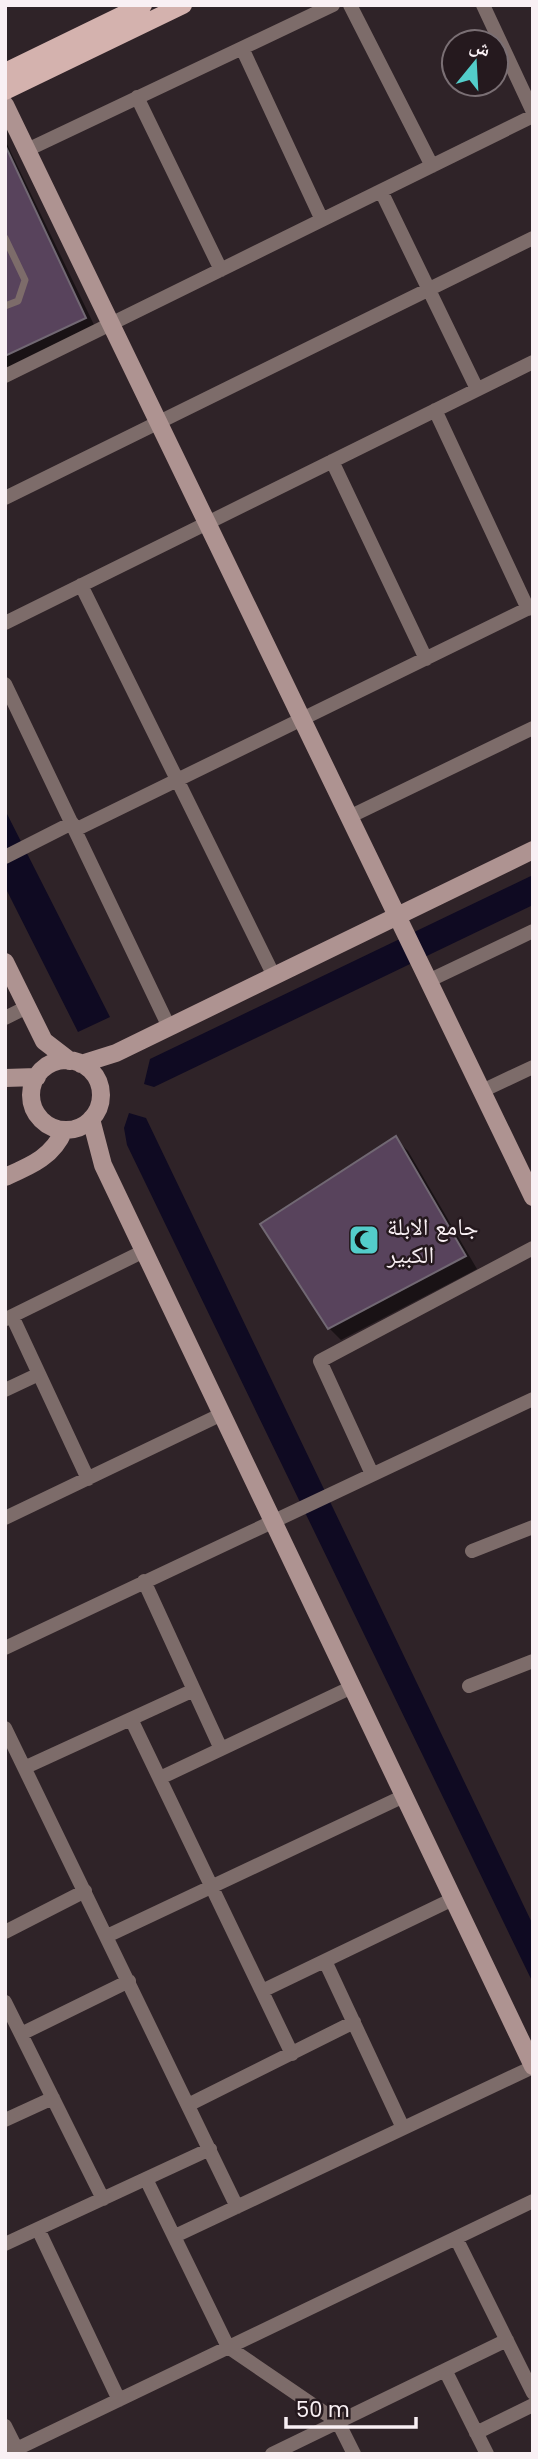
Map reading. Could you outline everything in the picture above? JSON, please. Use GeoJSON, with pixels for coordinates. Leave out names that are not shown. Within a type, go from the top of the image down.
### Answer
{"type":"FeatureCollection","features":[{"type":"Feature","properties":{"kind":"main road"},"geometry":{"type":"LineString","coordinates":[[5,72],[143,5]]}},
{"type":"Feature","properties":{"kind":"main road"},"geometry":{"type":"LineString","coordinates":[[5,91],[183,5]]}},
{"type":"Feature","properties":{"kind":"street"},"geometry":{"type":"LineString","coordinates":[[27,150],[333,5]]}},
{"type":"Feature","properties":{"kind":"street"},"geometry":{"type":"LineString","coordinates":[[350,5],[432,166]]}},
{"type":"Feature","properties":{"kind":"street"},"geometry":{"type":"LineString","coordinates":[[5,376],[533,114],[482,5]]}},
{"type":"Feature","properties":{"kind":"street"},"geometry":{"type":"LineString","coordinates":[[242,48],[322,220]]}},
{"type":"Feature","properties":{"kind":"street"},"geometry":{"type":"LineString","coordinates":[[137,97],[220,270]]}},
{"type":"Feature","properties":{"kind":"street"},"geometry":{"type":"LineString","coordinates":[[5,105],[10,130],[27,150],[533,1197]]}},
{"type":"Feature","properties":{"kind":"street"},"geometry":{"type":"LineString","coordinates":[[381,191],[477,389]]}},
{"type":"Feature","properties":{"kind":"street"},"geometry":{"type":"LineString","coordinates":[[5,498],[533,238]]}},
{"type":"Feature","properties":{"kind":"street"},"geometry":{"type":"LineString","coordinates":[[5,623],[477,389],[531,366]]}},
{"type":"Feature","properties":{"kind":"street"},"geometry":{"type":"LineString","coordinates":[[5,857],[178,780],[530,608],[435,410]]}},
{"type":"Feature","properties":{"kind":"street"},"geometry":{"type":"LineString","coordinates":[[332,461],[426,659]]}},
{"type":"Feature","properties":{"kind":"street"},"geometry":{"type":"LineString","coordinates":[[81,585],[274,976]]}},
{"type":"Feature","properties":{"kind":"street"},"geometry":{"type":"LineString","coordinates":[[5,684],[169,1027]]}},
{"type":"Feature","properties":{"kind":"street"},"geometry":{"type":"LineString","coordinates":[[349,817],[533,728]]}},
{"type":"Feature","properties":{"kind":"street"},"geometry":{"type":"LineString","coordinates":[[5,1078],[38,1074],[59,1061],[76,1062],[116,1053],[533,850]]}},
{"type":"Feature","properties":{"kind":"street"},"geometry":{"type":"LineString","coordinates":[[428,981],[533,931]]}},
{"type":"Feature","properties":{"kind":"street"},"geometry":{"type":"LineString","coordinates":[[5,962],[44,1041],[97,1079],[101,1090]]}},
{"type":"Feature","properties":{"kind":"street"},"geometry":{"type":"LineString","coordinates":[[5,1017],[27,1007]]}},
{"type":"Feature","properties":{"kind":"street"},"geometry":{"type":"LineString","coordinates":[[44,1041],[31,1096],[38,1115],[54,1128],[69,1130],[103,1165]]}},
{"type":"Feature","properties":{"kind":"street"},"geometry":{"type":"LineString","coordinates":[[5,1177],[45,1157],[69,1130],[91,1119],[99,1106],[101,1090],[116,1053]]}},
{"type":"Feature","properties":{"kind":"street"},"geometry":{"type":"LineString","coordinates":[[482,1091],[533,1067]]}},
{"type":"Feature","properties":{"kind":"street"},"geometry":{"type":"LineString","coordinates":[[91,1119],[103,1165],[533,2066],[175,2236]]}},
{"type":"Feature","properties":{"kind":"street"},"geometry":{"type":"LineString","coordinates":[[372,1474],[320,1361],[533,1248]]}},
{"type":"Feature","properties":{"kind":"street"},"geometry":{"type":"LineString","coordinates":[[88,1479],[39,1374],[9,1318],[144,1251]]}},
{"type":"Feature","properties":{"kind":"street"},"geometry":{"type":"LineString","coordinates":[[5,1390],[39,1374]]}},
{"type":"Feature","properties":{"kind":"street"},"geometry":{"type":"LineString","coordinates":[[5,1648],[533,1399]]}},
{"type":"Feature","properties":{"kind":"street"},"geometry":{"type":"LineString","coordinates":[[5,1518],[222,1414]]}},
{"type":"Feature","properties":{"kind":"street"},"geometry":{"type":"LineString","coordinates":[[472,1551],[533,1527]]}},
{"type":"Feature","properties":{"kind":"street"},"geometry":{"type":"LineString","coordinates":[[144,1581],[221,1749]]}},
{"type":"Feature","properties":{"kind":"street"},"geometry":{"type":"LineString","coordinates":[[469,1686],[533,1661]]}},
{"type":"Feature","properties":{"kind":"street"},"geometry":{"type":"LineString","coordinates":[[160,1779],[352,1687]]}},
{"type":"Feature","properties":{"kind":"street"},"geometry":{"type":"LineString","coordinates":[[26,1768],[194,1690]]}},
{"type":"Feature","properties":{"kind":"street"},"geometry":{"type":"LineString","coordinates":[[131,1719],[292,2054]]}},
{"type":"Feature","properties":{"kind":"street"},"geometry":{"type":"LineString","coordinates":[[5,1728],[237,2207]]}},
{"type":"Feature","properties":{"kind":"street"},"geometry":{"type":"LineString","coordinates":[[107,1936],[404,1796]]}},
{"type":"Feature","properties":{"kind":"street"},"geometry":{"type":"LineString","coordinates":[[5,1932],[85,1891]]}},
{"type":"Feature","properties":{"kind":"street"},"geometry":{"type":"LineString","coordinates":[[262,1991],[453,1899]]}},
{"type":"Feature","properties":{"kind":"street"},"geometry":{"type":"LineString","coordinates":[[325,1961],[403,2128]]}},
{"type":"Feature","properties":{"kind":"street"},"geometry":{"type":"LineString","coordinates":[[21,2034],[128,1981]]}},
{"type":"Feature","properties":{"kind":"street"},"geometry":{"type":"LineString","coordinates":[[5,2002],[103,2199]]}},
{"type":"Feature","properties":{"kind":"street"},"geometry":{"type":"LineString","coordinates":[[188,2105],[354,2022]]}},
{"type":"Feature","properties":{"kind":"street"},"geometry":{"type":"LineString","coordinates":[[5,2120],[53,2098]]}},
{"type":"Feature","properties":{"kind":"street"},"geometry":{"type":"LineString","coordinates":[[5,2244],[210,2149]]}},
{"type":"Feature","properties":{"kind":"street"},"geometry":{"type":"LineString","coordinates":[[146,2179],[228,2347],[338,2422],[354,2454]]}},
{"type":"Feature","properties":{"kind":"street"},"geometry":{"type":"LineString","coordinates":[[5,2426],[14,2452],[533,2201]]}},
{"type":"Feature","properties":{"kind":"street"},"geometry":{"type":"LineString","coordinates":[[38,2229],[119,2400]]}},
{"type":"Feature","properties":{"kind":"street"},"geometry":{"type":"LineString","coordinates":[[456,2238],[533,2393]]}},
{"type":"Feature","properties":{"kind":"street"},"geometry":{"type":"LineString","coordinates":[[272,2454],[507,2340]]}},
{"type":"Feature","properties":{"kind":"street"},"geometry":{"type":"LineString","coordinates":[[446,2370],[487,2454]]}},
{"type":"Feature","properties":{"kind":"street"},"geometry":{"type":"LineString","coordinates":[[476,2432],[533,2405]]}},
{"type":"Feature","properties":{"kind":"lane"},"geometry":{"type":"LineString","coordinates":[[5,238],[25,280],[18,301],[5,306]]}},
{"type":"Feature","properties":{"kind":"shaded area"},"geometry":{"type":"Polygon","coordinates":[[[5,810],[110,1017],[78,1032],[5,887],[5,810]]]}},
{"type":"Feature","properties":{"kind":"shaded area"},"geometry":{"type":"Polygon","coordinates":[[[533,875],[533,905],[154,1087],[144,1084],[150,1059],[533,875]]]}},
{"type":"Feature","properties":{"kind":"shaded area"},"geometry":{"type":"Polygon","coordinates":[[[129,1113],[146,1118],[533,1925],[533,1983],[127,1145],[124,1128],[129,1113]]]}},
{"type":"Feature","properties":{"kind":"building"},"geometry":{"type":"Polygon","coordinates":[[[5,145],[86,318],[5,356],[5,145]]]}},
{"type":"Feature","properties":{"kind":"building","name":"جامع الابلة الكبير"},"geometry":{"type":"Polygon","coordinates":[[[396,1136],[466,1256],[328,1329],[260,1224],[396,1136]]]}},
{"type":"Feature","properties":{"kind":"place","name":"جامع الابلة الكبير"},"geometry":{"type":"Point","coordinates":[364,1240]}}]}
